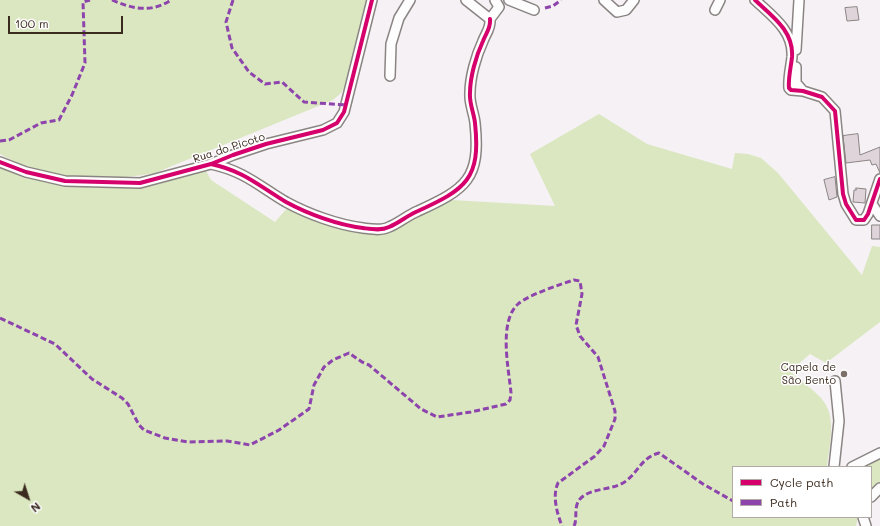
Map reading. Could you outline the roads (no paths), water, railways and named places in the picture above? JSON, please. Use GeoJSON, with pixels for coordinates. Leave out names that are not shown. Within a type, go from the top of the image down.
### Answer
{"type":"FeatureCollection","features":[{"type":"Feature","properties":{"kind":"street","name":"Rua do Picoto"},"geometry":{"type":"LineString","coordinates":[[0,162],[26,172],[65,181],[140,183],[211,164],[253,149],[323,130],[337,122],[344,112],[372,0]]}},
{"type":"Feature","properties":{"kind":"street"},"geometry":{"type":"LineString","coordinates":[[390,76],[390,44],[399,18],[410,0]]}},
{"type":"Feature","properties":{"kind":"street"},"geometry":{"type":"LineString","coordinates":[[466,0],[490,19]]}},
{"type":"Feature","properties":{"kind":"street"},"geometry":{"type":"LineString","coordinates":[[211,164],[226,167],[245,174],[287,202],[342,225],[373,230],[389,228],[407,216],[448,197],[460,189],[470,174],[476,160],[478,144],[470,95],[471,79],[483,41],[491,27],[490,19],[499,7],[495,0]]}},
{"type":"Feature","properties":{"kind":"street"},"geometry":{"type":"LineString","coordinates":[[509,0],[534,10]]}},
{"type":"Feature","properties":{"kind":"street"},"geometry":{"type":"LineString","coordinates":[[604,0],[617,12],[626,10],[634,0]]}},
{"type":"Feature","properties":{"kind":"street"},"geometry":{"type":"LineString","coordinates":[[716,10],[720,0]]}},
{"type":"Feature","properties":{"kind":"street"},"geometry":{"type":"LineString","coordinates":[[755,0],[783,27],[791,41],[792,56],[789,88],[791,90],[803,91],[822,97],[835,111],[843,194],[850,213],[856,220],[864,220],[868,214],[880,179]]}},
{"type":"Feature","properties":{"kind":"street"},"geometry":{"type":"LineString","coordinates":[[799,0],[796,77],[799,87],[803,91]]}},
{"type":"Feature","properties":{"kind":"street"},"geometry":{"type":"LineString","coordinates":[[872,204],[880,216]]}},
{"type":"Feature","properties":{"kind":"street"},"geometry":{"type":"LineString","coordinates":[[834,466],[838,421],[835,381]]}},
{"type":"Feature","properties":{"kind":"street"},"geometry":{"type":"LineString","coordinates":[[854,466],[880,453]]}},
{"type":"Feature","properties":{"kind":"street"},"geometry":{"type":"LineString","coordinates":[[872,496],[880,488]]}},
{"type":"Feature","properties":{"kind":"place","name":"Capela de São Bento"},"geometry":{"type":"Point","coordinates":[844,374]}}]}
